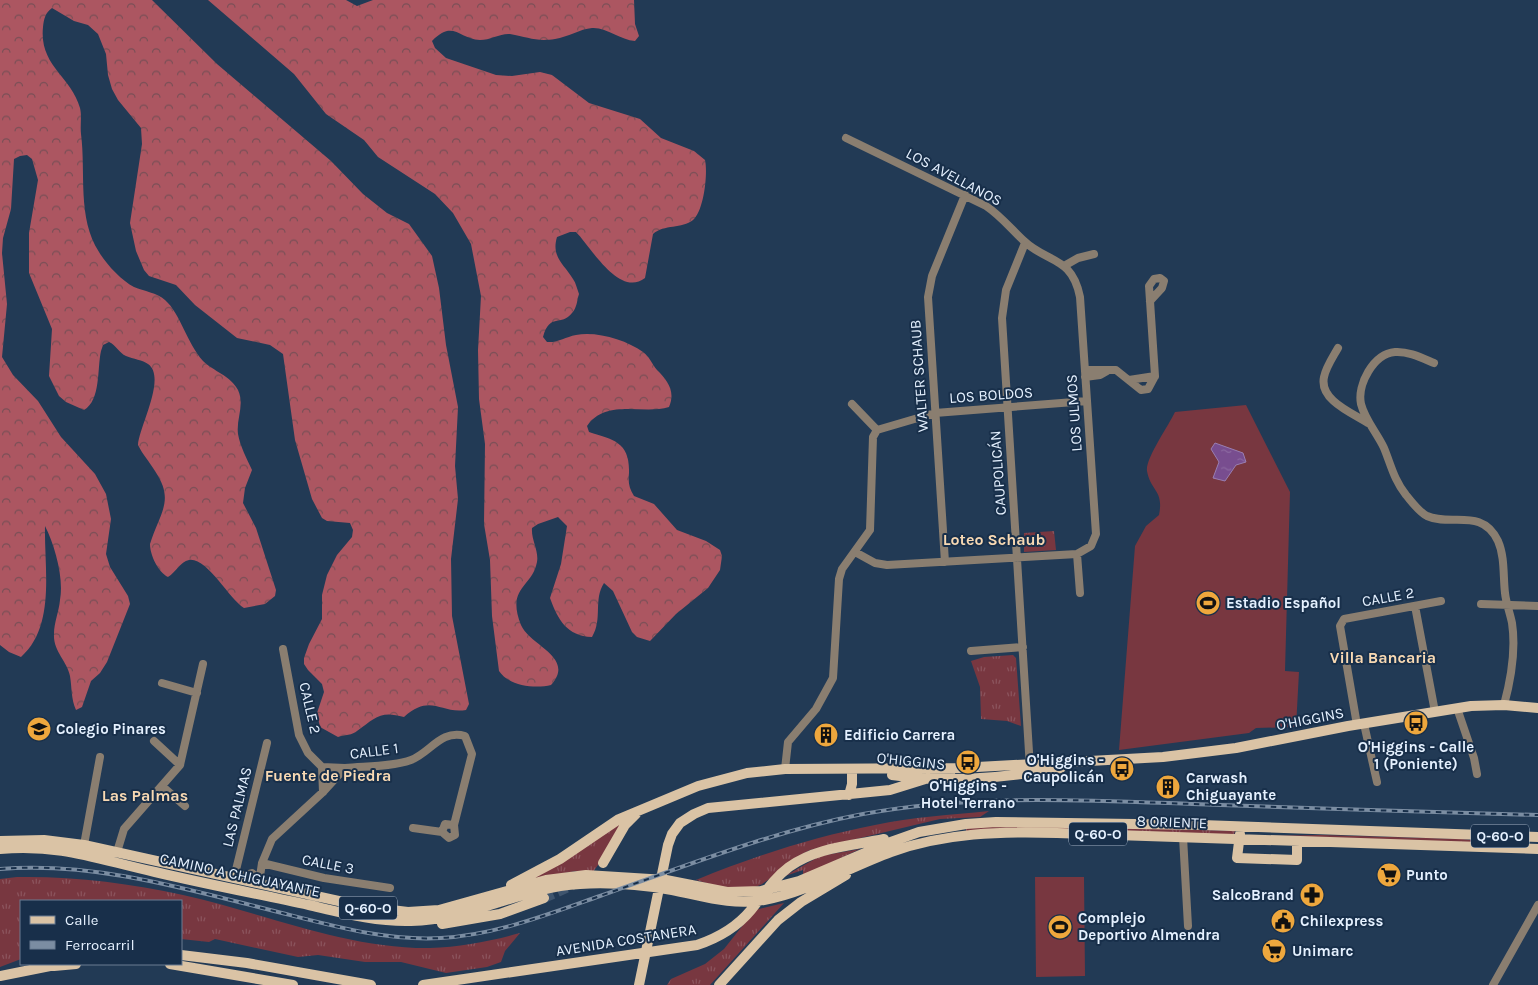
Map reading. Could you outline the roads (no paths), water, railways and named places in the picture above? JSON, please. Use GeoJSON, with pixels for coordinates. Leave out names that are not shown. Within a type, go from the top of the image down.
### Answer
{"type":"FeatureCollection","features":[{"type":"Feature","properties":{"kind":"main road","name":"O'HIGGINS"},"geometry":{"type":"LineString","coordinates":[[852,769],[927,779],[964,780],[1030,769],[1199,754],[1457,708],[1504,705],[1538,708]]}},
{"type":"Feature","properties":{"kind":"main road"},"geometry":{"type":"LineString","coordinates":[[639,985],[668,845],[672,834],[680,823],[708,808],[897,789],[958,768]]}},
{"type":"Feature","properties":{"kind":"main road","name":"O'HIGGINS"},"geometry":{"type":"LineString","coordinates":[[478,900],[553,863],[608,825],[715,780],[756,771],[785,769],[1030,769]]}},
{"type":"Feature","properties":{"kind":"main road"},"geometry":{"type":"LineString","coordinates":[[849,795],[852,784],[852,769]]}},
{"type":"Feature","properties":{"kind":"main road"},"geometry":{"type":"LineString","coordinates":[[603,863],[625,825],[643,810]]}},
{"type":"Feature","properties":{"kind":"main road","name":"8 ORIENTE"},"geometry":{"type":"LineString","coordinates":[[531,888],[578,875],[639,877],[684,883],[727,892],[752,892],[773,889],[919,832],[966,824],[1012,821],[1538,837]]}},
{"type":"Feature","properties":{"kind":"main road"},"geometry":{"type":"LineString","coordinates":[[608,825],[614,830],[617,838]]}},
{"type":"Feature","properties":{"kind":"main road"},"geometry":{"type":"LineString","coordinates":[[1248,827],[1238,839],[1237,858],[1296,860],[1297,841]]}},
{"type":"Feature","properties":{"kind":"main road","name":"AVENIDA COSTANERA"},"geometry":{"type":"LineString","coordinates":[[423,985],[697,945],[715,938],[738,923],[773,881],[802,859],[829,849],[919,832]]}},
{"type":"Feature","properties":{"kind":"main road","name":"8 ORIENTE"},"geometry":{"type":"LineString","coordinates":[[531,888],[582,884],[631,885],[666,889],[723,901],[744,902],[763,900],[786,894],[877,857],[928,842],[986,834],[1039,832],[1538,849]]}},
{"type":"Feature","properties":{"kind":"main road","name":"CAMINO A CHIGUAYANTE"},"geometry":{"type":"LineString","coordinates":[[0,841],[44,840],[84,845],[393,911],[439,910],[531,888]]}},
{"type":"Feature","properties":{"kind":"main road","name":"CAMINO A CHIGUAYANTE"},"geometry":{"type":"LineString","coordinates":[[0,849],[38,847],[73,851],[158,873],[389,921],[417,921],[449,917],[531,888]]}},
{"type":"Feature","properties":{"kind":"main road"},"geometry":{"type":"LineString","coordinates":[[719,985],[763,934],[786,914],[813,894],[877,857]]}},
{"type":"Feature","properties":{"kind":"main road"},"geometry":{"type":"LineString","coordinates":[[243,891],[260,882]]}},
{"type":"Feature","properties":{"kind":"main road"},"geometry":{"type":"LineString","coordinates":[[389,921],[423,925],[464,922],[500,914],[544,898]]}},
{"type":"Feature","properties":{"kind":"main road"},"geometry":{"type":"LineString","coordinates":[[182,955],[247,963],[371,985]]}},
{"type":"Feature","properties":{"kind":"main road"},"geometry":{"type":"LineString","coordinates":[[234,985],[236,974],[247,963]]}},
{"type":"Feature","properties":{"kind":"main road"},"geometry":{"type":"LineString","coordinates":[[44,968],[56,965]]}},
{"type":"Feature","properties":{"kind":"main road"},"geometry":{"type":"LineString","coordinates":[[0,976],[68,965]]}},
{"type":"Feature","properties":{"kind":"main road"},"geometry":{"type":"LineString","coordinates":[[177,965],[293,985]]}},
{"type":"Feature","properties":{"kind":"street","name":"LOS AVELLANOS"},"geometry":{"type":"LineString","coordinates":[[846,138],[965,195],[999,215],[1025,243],[1064,266]]}},
{"type":"Feature","properties":{"kind":"street","name":"WALTER SCHAUB"},"geometry":{"type":"LineString","coordinates":[[946,562],[928,306],[929,289],[965,195]]}},
{"type":"Feature","properties":{"kind":"street","name":"CAUPOLICÁN"},"geometry":{"type":"LineString","coordinates":[[1025,243],[1009,280],[1002,308],[1030,769]]}},
{"type":"Feature","properties":{"kind":"street"},"geometry":{"type":"LineString","coordinates":[[1064,266],[1078,258],[1094,254]]}},
{"type":"Feature","properties":{"kind":"street","name":"LOS ULMOS"},"geometry":{"type":"LineString","coordinates":[[1064,266],[1072,275],[1079,291],[1096,534],[1091,546],[1077,554]]}},
{"type":"Feature","properties":{"kind":"street"},"geometry":{"type":"LineString","coordinates":[[1085,374],[1100,376],[1107,371],[1119,371],[1139,389],[1145,391],[1153,383],[1155,376],[1150,301]]}},
{"type":"Feature","properties":{"kind":"street"},"geometry":{"type":"LineString","coordinates":[[1338,348],[1324,377],[1325,390],[1336,403],[1372,426]]}},
{"type":"Feature","properties":{"kind":"street"},"geometry":{"type":"LineString","coordinates":[[1434,363],[1408,353],[1393,352],[1371,368],[1365,377],[1360,395],[1364,414],[1384,450],[1394,479],[1421,512],[1435,518],[1472,520],[1481,524],[1497,540],[1501,550],[1513,630],[1513,652],[1504,705]]}},
{"type":"Feature","properties":{"kind":"street"},"geometry":{"type":"LineString","coordinates":[[1129,380],[1155,376]]}},
{"type":"Feature","properties":{"kind":"street","name":"LOS BOLDOS"},"geometry":{"type":"LineString","coordinates":[[877,430],[935,413],[1087,402]]}},
{"type":"Feature","properties":{"kind":"street"},"geometry":{"type":"LineString","coordinates":[[785,769],[788,742],[816,709],[833,678],[839,579],[842,569],[868,534],[871,525],[873,441],[877,430],[852,404]]}},
{"type":"Feature","properties":{"kind":"street"},"geometry":{"type":"LineString","coordinates":[[854,552],[883,565],[1077,554],[1080,593]]}},
{"type":"Feature","properties":{"kind":"street","name":"CALLE 2"},"geometry":{"type":"LineString","coordinates":[[1360,724],[1340,626],[1341,621],[1344,618],[1441,601]]}},
{"type":"Feature","properties":{"kind":"street"},"geometry":{"type":"LineString","coordinates":[[1481,604],[1535,606]]}},
{"type":"Feature","properties":{"kind":"street"},"geometry":{"type":"LineString","coordinates":[[1415,606],[1435,712]]}},
{"type":"Feature","properties":{"kind":"street"},"geometry":{"type":"LineString","coordinates":[[971,651],[1023,647]]}},
{"type":"Feature","properties":{"kind":"street","name":"CALLE 2"},"geometry":{"type":"LineString","coordinates":[[284,650],[299,735],[308,753],[322,767]]}},
{"type":"Feature","properties":{"kind":"street"},"geometry":{"type":"LineString","coordinates":[[117,852],[124,829],[180,766],[203,664]]}},
{"type":"Feature","properties":{"kind":"street"},"geometry":{"type":"LineString","coordinates":[[162,683],[196,693]]}},
{"type":"Feature","properties":{"kind":"street"},"geometry":{"type":"LineString","coordinates":[[1457,708],[1474,758],[1477,774]]}},
{"type":"Feature","properties":{"kind":"street"},"geometry":{"type":"LineString","coordinates":[[1360,724],[1377,782]]}},
{"type":"Feature","properties":{"kind":"street","name":"CALLE 1"},"geometry":{"type":"LineString","coordinates":[[260,882],[262,864],[272,839],[323,792],[345,768],[402,762],[419,756],[437,741],[447,736],[466,736],[470,743],[472,754],[454,825]]}},
{"type":"Feature","properties":{"kind":"street"},"geometry":{"type":"LineString","coordinates":[[154,740],[180,766]]}},
{"type":"Feature","properties":{"kind":"street","name":"LAS PALMAS"},"geometry":{"type":"LineString","coordinates":[[234,878],[267,743]]}},
{"type":"Feature","properties":{"kind":"street"},"geometry":{"type":"LineString","coordinates":[[84,845],[100,757]]}},
{"type":"Feature","properties":{"kind":"street"},"geometry":{"type":"LineString","coordinates":[[323,792],[322,767],[345,768]]}},
{"type":"Feature","properties":{"kind":"street"},"geometry":{"type":"LineString","coordinates":[[162,786],[185,806]]}},
{"type":"Feature","properties":{"kind":"street"},"geometry":{"type":"LineString","coordinates":[[413,828],[442,832],[446,837],[453,837],[456,831],[454,825],[445,824],[442,832]]}},
{"type":"Feature","properties":{"kind":"street"},"geometry":{"type":"LineString","coordinates":[[1182,837],[1188,926]]}},
{"type":"Feature","properties":{"kind":"street","name":"CALLE 1"},"geometry":{"type":"LineString","coordinates":[[254,874],[262,864]]}},
{"type":"Feature","properties":{"kind":"street","name":"CALLE 3"},"geometry":{"type":"LineString","coordinates":[[262,864],[324,878],[390,888]]}},
{"type":"Feature","properties":{"kind":"street"},"geometry":{"type":"LineString","coordinates":[[234,878],[254,874],[260,882]]}},
{"type":"Feature","properties":{"kind":"street"},"geometry":{"type":"LineString","coordinates":[[1493,985],[1538,905]]}},
{"type":"Feature","properties":{"kind":"water"},"geometry":{"type":"Polygon","coordinates":[[[1215,443],[1243,453],[1246,462],[1236,465],[1225,481],[1213,478],[1219,462],[1211,449],[1215,443]]]}},
{"type":"Feature","properties":{"kind":"tunnel"},"geometry":{"type":"LineString","coordinates":[[544,898],[573,885]]}},
{"type":"Feature","properties":{"kind":"railway"},"geometry":{"type":"LineString","coordinates":[[0,869],[73,869],[109,874],[180,888],[363,932],[402,937],[441,938],[482,933],[522,923],[730,850],[829,821],[863,814],[945,803],[1068,800],[1538,815]]}},
{"type":"Feature","properties":{"kind":"place","name":"Estadio Español"},"geometry":{"type":"Point","coordinates":[1208,603]}},
{"type":"Feature","properties":{"kind":"place","name":"O'Higgins - Calle 1 (Poniente)"},"geometry":{"type":"Point","coordinates":[1416,723]}},
{"type":"Feature","properties":{"kind":"place","name":"Colegio Pinares"},"geometry":{"type":"Point","coordinates":[39,729]}},
{"type":"Feature","properties":{"kind":"place","name":"Edificio Carrera"},"geometry":{"type":"Point","coordinates":[826,735]}},
{"type":"Feature","properties":{"kind":"place","name":"O'Higgins - Hotel Terrano"},"geometry":{"type":"Point","coordinates":[968,762]}},
{"type":"Feature","properties":{"kind":"place","name":"O'Higgins - Caupolicán"},"geometry":{"type":"Point","coordinates":[1122,769]}},
{"type":"Feature","properties":{"kind":"place","name":"Carwash Chiguayante"},"geometry":{"type":"Point","coordinates":[1168,787]}},
{"type":"Feature","properties":{"kind":"place","name":"Punto"},"geometry":{"type":"Point","coordinates":[1389,875]}},
{"type":"Feature","properties":{"kind":"place","name":"SalcoBrand"},"geometry":{"type":"Point","coordinates":[1312,895]}},
{"type":"Feature","properties":{"kind":"place","name":"Chilexpress"},"geometry":{"type":"Point","coordinates":[1283,921]}},
{"type":"Feature","properties":{"kind":"place","name":"Complejo Deportivo Almendra"},"geometry":{"type":"Point","coordinates":[1060,927]}},
{"type":"Feature","properties":{"kind":"place","name":"Unimarc"},"geometry":{"type":"Point","coordinates":[1274,951]}},
{"type":"Feature","properties":{"kind":"district","name":"Loteo Schaub"},"geometry":{"type":"Point","coordinates":[994,539]}},
{"type":"Feature","properties":{"kind":"district","name":"Villa Bancaria"},"geometry":{"type":"Point","coordinates":[1383,657]}},
{"type":"Feature","properties":{"kind":"district","name":"Fuente de Piedra"},"geometry":{"type":"Point","coordinates":[328,775]}},
{"type":"Feature","properties":{"kind":"district","name":"Las Palmas"},"geometry":{"type":"Point","coordinates":[145,795]}}]}
